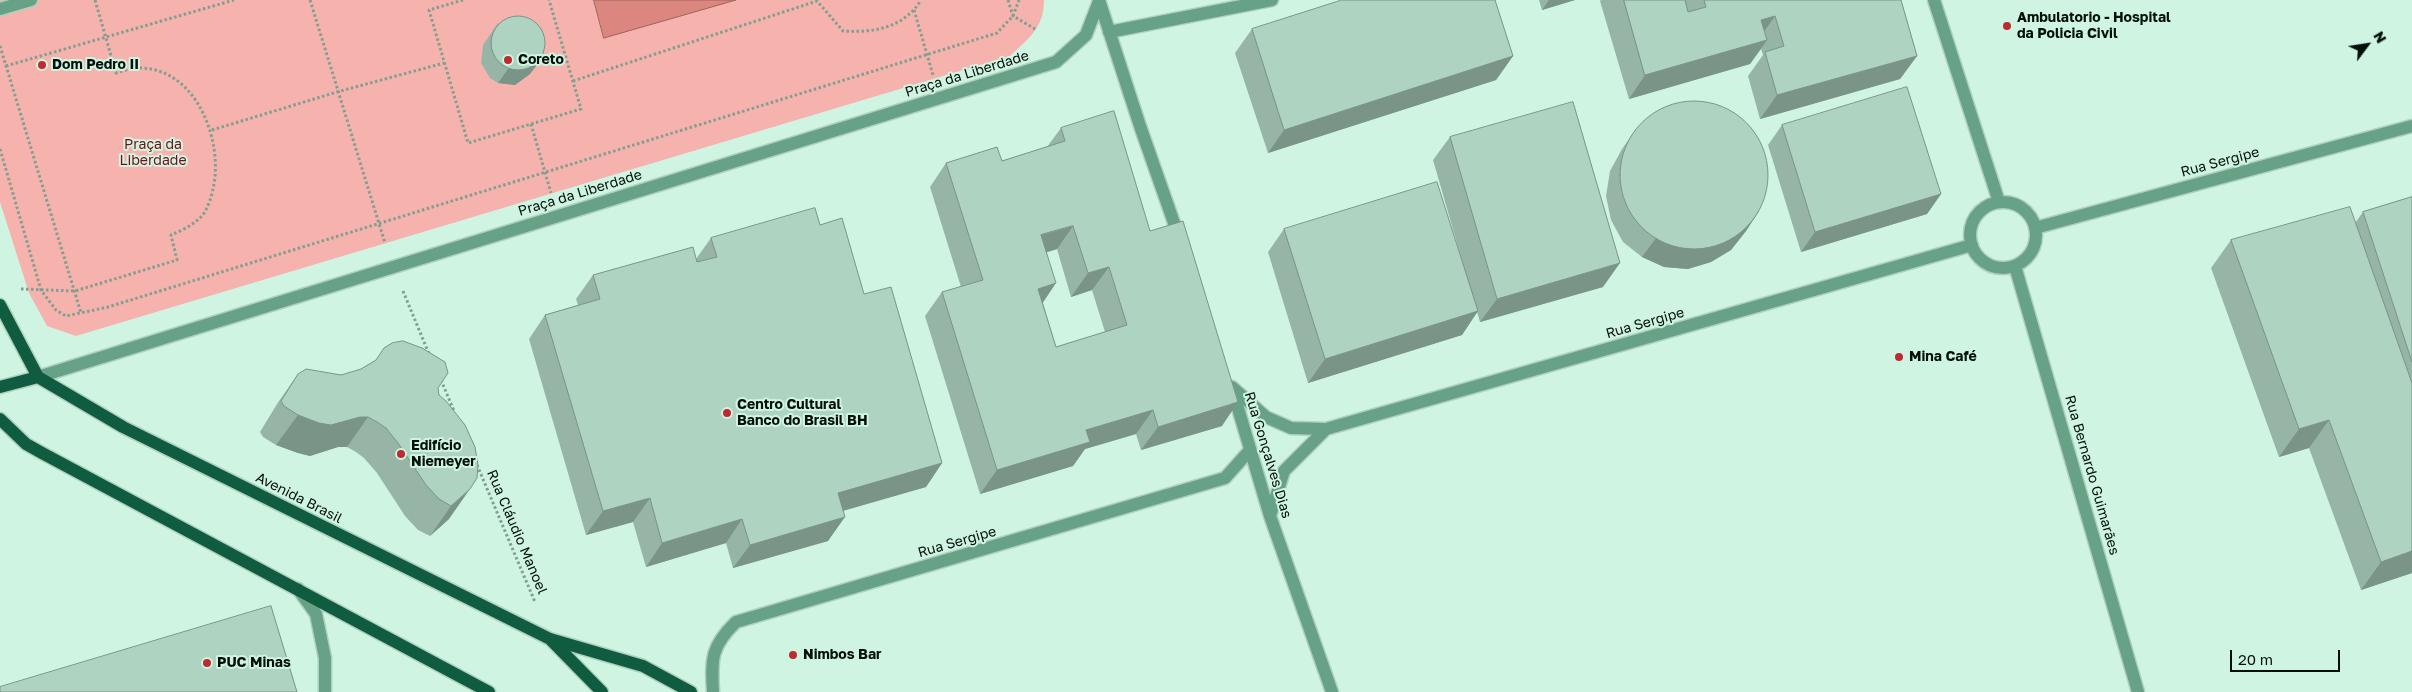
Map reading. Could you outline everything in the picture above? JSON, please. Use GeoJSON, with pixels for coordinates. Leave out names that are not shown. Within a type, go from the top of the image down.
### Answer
{"type":"FeatureCollection","features":[{"type":"Feature","properties":{"kind":"main road"},"geometry":{"type":"LineString","coordinates":[[0,305],[38,377]]}},
{"type":"Feature","properties":{"kind":"main road","name":"Praça da Liberdade"},"geometry":{"type":"LineString","coordinates":[[0,388],[38,377]]}},
{"type":"Feature","properties":{"kind":"main road","name":"Avenida Brasil"},"geometry":{"type":"LineString","coordinates":[[38,377],[123,427],[550,639],[643,666],[691,692]]}},
{"type":"Feature","properties":{"kind":"main road"},"geometry":{"type":"LineString","coordinates":[[0,419],[26,444],[42,453],[489,692]]}},
{"type":"Feature","properties":{"kind":"main road","name":"Avenida Brasil"},"geometry":{"type":"LineString","coordinates":[[550,639],[602,692]]}},
{"type":"Feature","properties":{"kind":"street"},"geometry":{"type":"LineString","coordinates":[[0,9],[30,0]]}},
{"type":"Feature","properties":{"kind":"street"},"geometry":{"type":"LineString","coordinates":[[1099,0],[1186,256]]}},
{"type":"Feature","properties":{"kind":"street","name":"Praça da Liberdade"},"geometry":{"type":"LineString","coordinates":[[38,377],[1056,62],[1086,35],[1099,0]]}},
{"type":"Feature","properties":{"kind":"street"},"geometry":{"type":"LineString","coordinates":[[1110,32],[1272,0]]}},
{"type":"Feature","properties":{"kind":"street"},"geometry":{"type":"LineString","coordinates":[[1934,0],[1999,202]]}},
{"type":"Feature","properties":{"kind":"street","name":"Rua Sergipe"},"geometry":{"type":"LineString","coordinates":[[2035,228],[2412,126]]}},
{"type":"Feature","properties":{"kind":"street"},"geometry":{"type":"LineString","coordinates":[[1999,202],[2011,202],[2022,208],[2030,216],[2035,228],[2036,237],[2030,254],[2015,266],[1998,267],[1982,260],[1972,245],[1970,236],[1976,217],[1982,210],[1999,202]]}},
{"type":"Feature","properties":{"kind":"street","name":"Rua Sergipe"},"geometry":{"type":"LineString","coordinates":[[1230,382],[1266,417],[1291,428],[1326,429],[1972,245]]}},
{"type":"Feature","properties":{"kind":"street","name":"Rua Bernardo Guimarães"},"geometry":{"type":"LineString","coordinates":[[2015,266],[2138,692]]}},
{"type":"Feature","properties":{"kind":"street","name":"Rua Gonçalves Dias"},"geometry":{"type":"LineString","coordinates":[[1230,382],[1270,516],[1332,692]]}},
{"type":"Feature","properties":{"kind":"street","name":"Rua Sergipe"},"geometry":{"type":"LineString","coordinates":[[1270,516],[1284,471],[1326,429]]}},
{"type":"Feature","properties":{"kind":"street","name":"Rua Sergipe"},"geometry":{"type":"LineString","coordinates":[[713,692],[711,666],[719,638],[736,622],[1225,478],[1250,450]]}},
{"type":"Feature","properties":{"kind":"street"},"geometry":{"type":"LineString","coordinates":[[298,589],[316,614],[325,658],[325,692]]}},
{"type":"Feature","properties":{"kind":"path"},"geometry":{"type":"LineString","coordinates":[[16,289],[75,291],[177,260],[171,235],[202,217],[210,200],[216,174],[216,152],[212,130],[194,98],[173,78],[153,70],[138,68],[116,73],[95,0]]}},
{"type":"Feature","properties":{"kind":"path"},"geometry":{"type":"LineString","coordinates":[[6,66],[234,0]]}},
{"type":"Feature","properties":{"kind":"path"},"geometry":{"type":"LineString","coordinates":[[310,0],[385,243]]}},
{"type":"Feature","properties":{"kind":"path"},"geometry":{"type":"LineString","coordinates":[[463,0],[429,10],[468,143],[581,109],[549,0]]}},
{"type":"Feature","properties":{"kind":"path"},"geometry":{"type":"LineString","coordinates":[[573,81],[817,1],[843,31],[864,32],[889,27],[914,10],[921,0]]}},
{"type":"Feature","properties":{"kind":"path"},"geometry":{"type":"LineString","coordinates":[[1008,0],[1013,16],[1037,30]]}},
{"type":"Feature","properties":{"kind":"path"},"geometry":{"type":"LineString","coordinates":[[0,149],[41,290],[56,310],[66,316],[108,307],[378,222],[997,33],[1013,16],[1019,0]]}},
{"type":"Feature","properties":{"kind":"path"},"geometry":{"type":"LineString","coordinates":[[914,10],[934,79]]}},
{"type":"Feature","properties":{"kind":"path"},"geometry":{"type":"LineString","coordinates":[[0,46],[81,313]]}},
{"type":"Feature","properties":{"kind":"path"},"geometry":{"type":"LineString","coordinates":[[212,130],[337,92],[444,63]]}},
{"type":"Feature","properties":{"kind":"path"},"geometry":{"type":"LineString","coordinates":[[531,124],[551,193]]}},
{"type":"Feature","properties":{"kind":"path"},"geometry":{"type":"LineString","coordinates":[[393,267],[431,358]]}},
{"type":"Feature","properties":{"kind":"path"},"geometry":{"type":"LineString","coordinates":[[439,376],[454,412]]}},
{"type":"Feature","properties":{"kind":"path","name":"Rua Cláudio Manoel"},"geometry":{"type":"LineString","coordinates":[[473,458],[550,639]]}},
{"type":"Feature","properties":{"kind":"green space","name":"Praça da Liberdade"},"geometry":{"type":"Polygon","coordinates":[[[0,0],[1044,0],[1041,18],[1034,32],[1010,56],[76,336],[47,326],[29,293],[0,202],[0,0]]]}},
{"type":"Feature","properties":{"kind":"shaded area"},"geometry":{"type":"Polygon","coordinates":[[[594,0],[736,0],[604,38],[594,0]]]}},
{"type":"Feature","properties":{"kind":"building"},"geometry":{"type":"Polygon","coordinates":[[[1342,0],[1495,0],[1513,56],[1284,130],[1252,29],[1342,0]]]}},
{"type":"Feature","properties":{"kind":"building"},"geometry":{"type":"Polygon","coordinates":[[[1624,0],[1685,0],[1688,12],[1706,7],[1704,0],[1901,0],[1917,56],[1777,95],[1765,52],[1784,46],[1775,16],[1761,20],[1767,40],[1645,75],[1624,0]]]}},
{"type":"Feature","properties":{"kind":"building"},"geometry":{"type":"Polygon","coordinates":[[[513,16],[523,16],[533,20],[541,28],[545,43],[541,58],[533,66],[523,70],[513,70],[503,66],[495,58],[491,48],[491,38],[495,28],[503,20],[513,16]]]}},
{"type":"Feature","properties":{"kind":"building"},"geometry":{"type":"Polygon","coordinates":[[[1907,87],[1941,194],[1815,232],[1782,125],[1907,87]]]}},
{"type":"Feature","properties":{"kind":"building"},"geometry":{"type":"Polygon","coordinates":[[[1694,101],[1722,107],[1746,123],[1762,147],[1768,175],[1762,203],[1746,227],[1722,243],[1694,249],[1666,243],[1642,227],[1626,203],[1620,175],[1626,147],[1642,123],[1666,107],[1694,101]]]}},
{"type":"Feature","properties":{"kind":"building"},"geometry":{"type":"Polygon","coordinates":[[[1573,102],[1620,263],[1497,299],[1450,137],[1573,102]]]}},
{"type":"Feature","properties":{"kind":"building"},"geometry":{"type":"Polygon","coordinates":[[[1114,111],[1150,231],[1183,221],[1238,402],[1158,427],[1153,410],[1086,430],[1090,442],[997,470],[942,292],[983,280],[946,163],[997,147],[1002,161],[1065,141],[1061,128],[1114,111]],[[1073,226],[1041,235],[1056,283],[1038,289],[1056,347],[1127,325],[1109,267],[1088,273],[1073,226]]]}},
{"type":"Feature","properties":{"kind":"building"},"geometry":{"type":"Polygon","coordinates":[[[1437,182],[1478,311],[1325,359],[1284,229],[1437,182]]]}},
{"type":"Feature","properties":{"kind":"building"},"geometry":{"type":"Polygon","coordinates":[[[2412,197],[2412,362],[2363,212],[2412,197]]]}},
{"type":"Feature","properties":{"kind":"building"},"geometry":{"type":"Polygon","coordinates":[[[2350,207],[2412,383],[2412,551],[2381,562],[2329,420],[2299,429],[2231,240],[2350,207]]]}},
{"type":"Feature","properties":{"kind":"building","name":"Centro Cultural Banco do Brasil BH"},"geometry":{"type":"Polygon","coordinates":[[[815,208],[820,225],[842,218],[864,294],[891,287],[942,463],[838,493],[845,517],[750,545],[742,519],[662,543],[650,498],[603,511],[545,315],[600,299],[593,275],[693,247],[697,262],[717,257],[711,238],[815,208]]]}},
{"type":"Feature","properties":{"kind":"building"},"geometry":{"type":"Polygon","coordinates":[[[403,341],[422,348],[445,362],[448,373],[438,388],[439,395],[465,425],[475,447],[478,465],[477,478],[470,489],[451,506],[439,499],[426,485],[398,443],[386,428],[377,422],[368,417],[360,417],[331,425],[319,423],[298,415],[284,406],[281,401],[298,374],[306,369],[341,375],[361,369],[376,360],[384,348],[392,343],[403,341]]]}},
{"type":"Feature","properties":{"kind":"building"},"geometry":{"type":"Polygon","coordinates":[[[271,606],[297,692],[0,692],[0,687],[271,606]]]}},
{"type":"Feature","properties":{"kind":"place","name":"Ambulatorio - Hospital da Policia Civil"},"geometry":{"type":"Point","coordinates":[2007,26]}},
{"type":"Feature","properties":{"kind":"place","name":"Coreto"},"geometry":{"type":"Point","coordinates":[508,60]}},
{"type":"Feature","properties":{"kind":"place","name":"Dom Pedro II"},"geometry":{"type":"Point","coordinates":[42,65]}},
{"type":"Feature","properties":{"kind":"place","name":"Mina Café"},"geometry":{"type":"Point","coordinates":[1899,357]}},
{"type":"Feature","properties":{"kind":"place","name":"Centro Cultural Banco do Brasil BH"},"geometry":{"type":"Point","coordinates":[727,413]}},
{"type":"Feature","properties":{"kind":"place","name":"Edifício Niemeyer"},"geometry":{"type":"Point","coordinates":[401,454]}},
{"type":"Feature","properties":{"kind":"place","name":"Nimbos Bar"},"geometry":{"type":"Point","coordinates":[793,655]}},
{"type":"Feature","properties":{"kind":"place","name":"PUC Minas"},"geometry":{"type":"Point","coordinates":[207,663]}}]}
